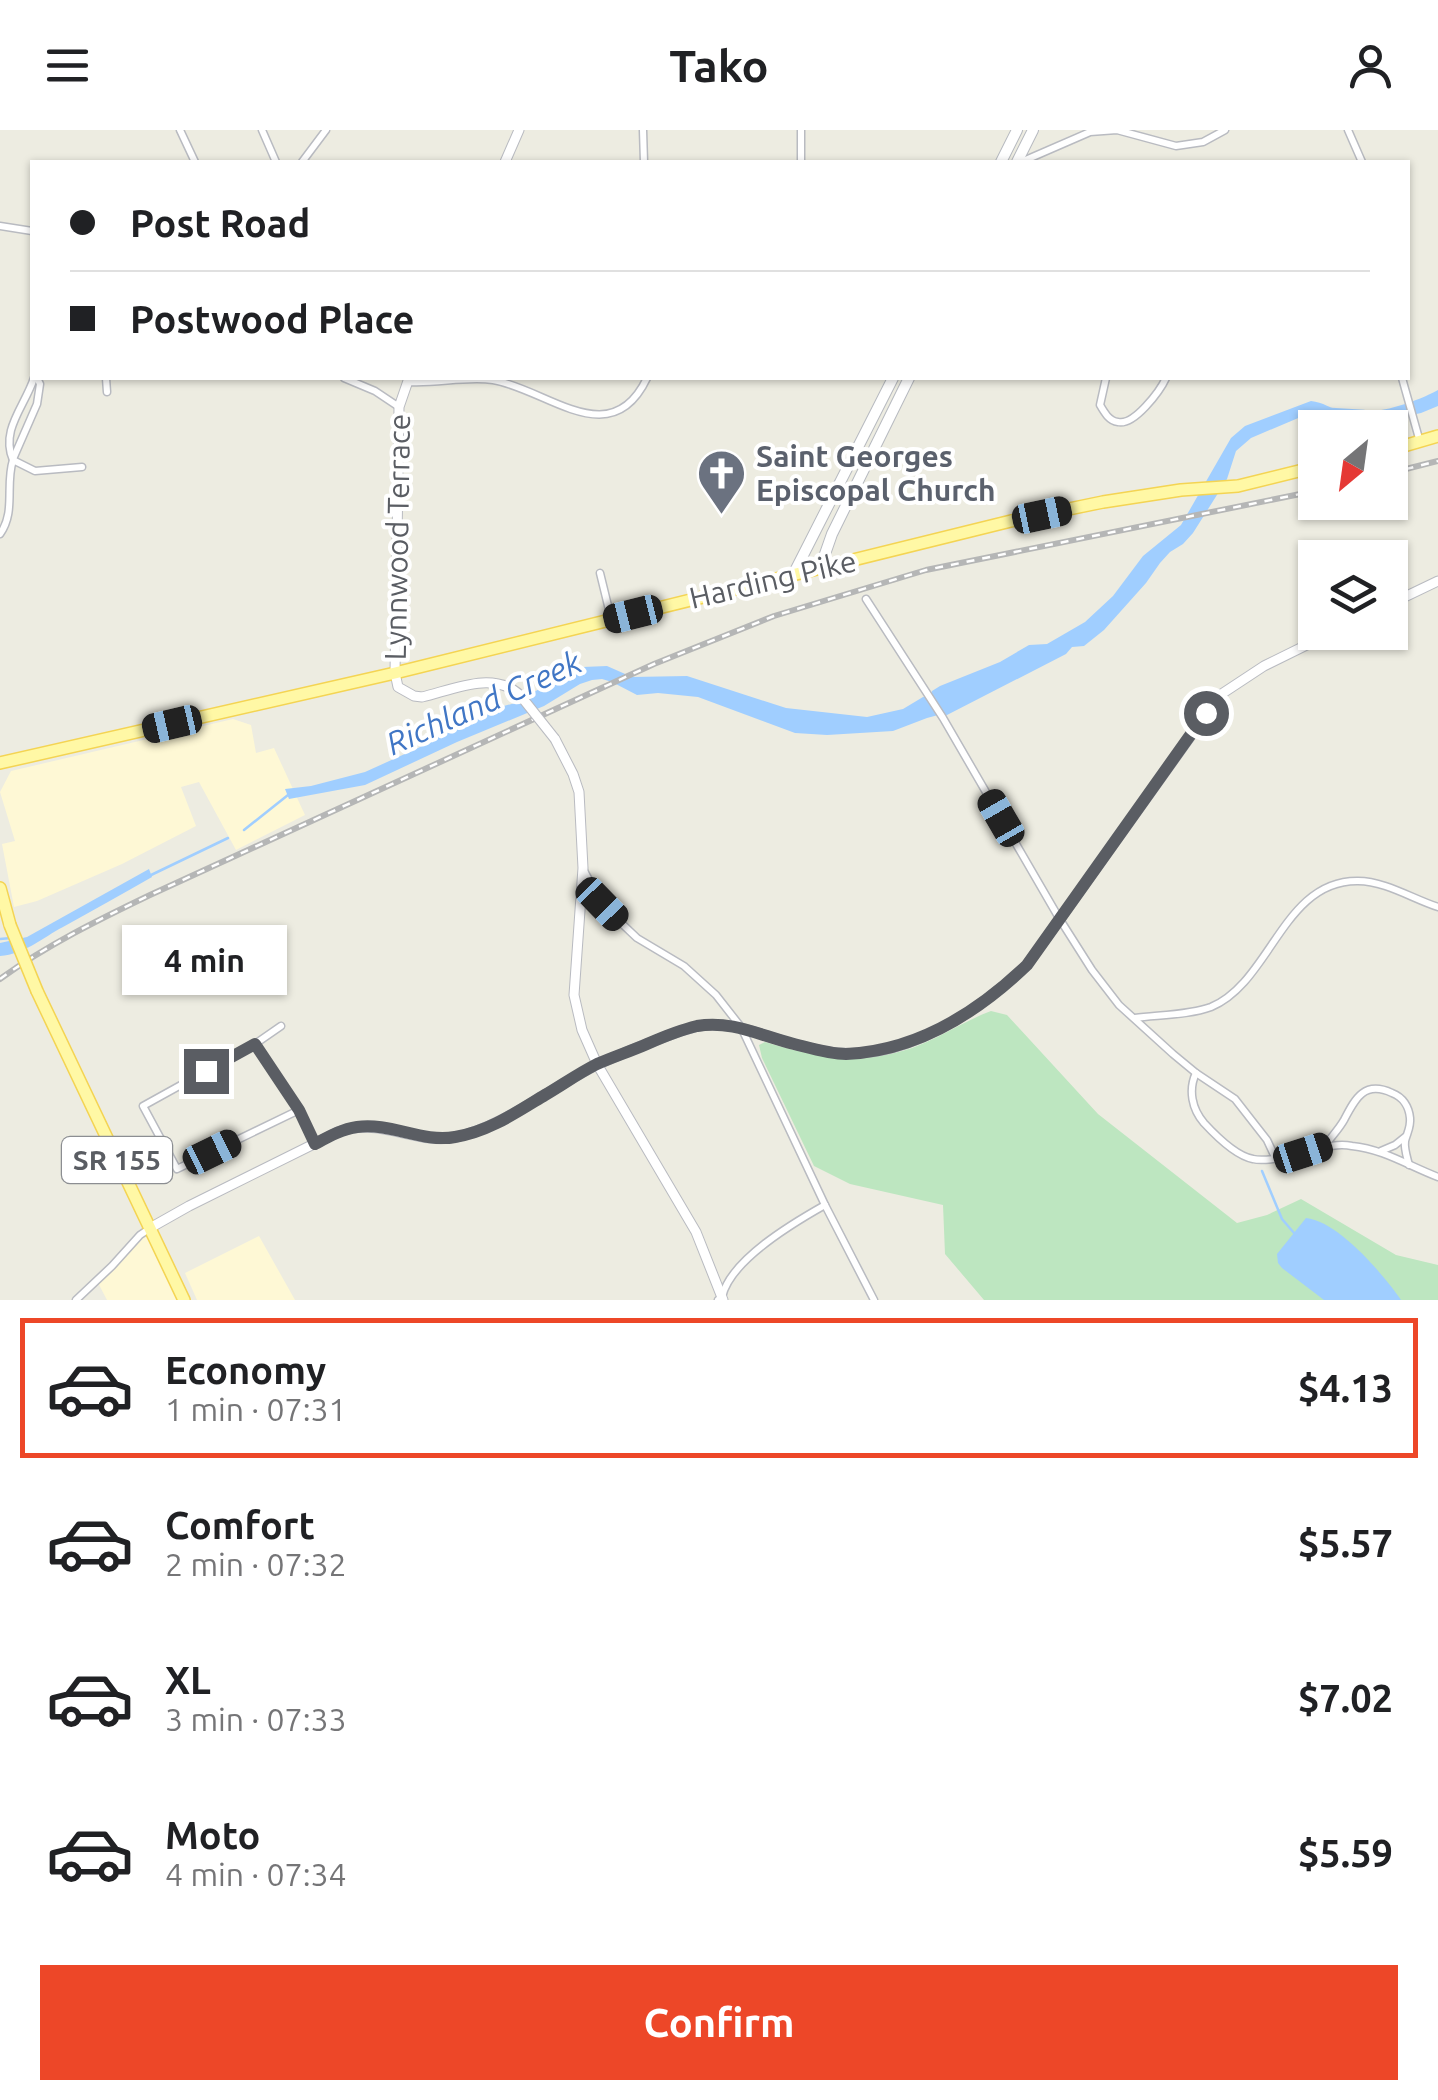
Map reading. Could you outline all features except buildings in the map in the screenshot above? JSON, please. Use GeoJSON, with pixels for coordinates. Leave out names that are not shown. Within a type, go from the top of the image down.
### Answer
{"type":"FeatureCollection","features":[{"type":"Feature","properties":{"kind":"main road"},"geometry":{"type":"LineString","coordinates":[[1010,160],[1017,130]]}},
{"type":"Feature","properties":{"kind":"main road"},"geometry":{"type":"LineString","coordinates":[[1011,160],[1033,130]]}},
{"type":"Feature","properties":{"kind":"main road"},"geometry":{"type":"LineString","coordinates":[[793,575],[892,380]]}},
{"type":"Feature","properties":{"kind":"main road"},"geometry":{"type":"LineString","coordinates":[[823,568],[824,554],[909,380]]}},
{"type":"Feature","properties":{"kind":"main road"},"geometry":{"type":"LineString","coordinates":[[1408,445],[1438,436]]}},
{"type":"Feature","properties":{"kind":"main road"},"geometry":{"type":"LineString","coordinates":[[862,440],[875,448]]}},
{"type":"Feature","properties":{"kind":"main road","name":"Harding Pike"},"geometry":{"type":"LineString","coordinates":[[0,763],[394,673],[1011,521],[1181,490],[1238,486],[1298,472]]}},
{"type":"Feature","properties":{"kind":"main road"},"geometry":{"type":"LineString","coordinates":[[836,491],[850,498]]}},
{"type":"Feature","properties":{"kind":"main road"},"geometry":{"type":"LineString","coordinates":[[0,772],[19,759]]}},
{"type":"Feature","properties":{"kind":"main road","name":"SR 155"},"geometry":{"type":"LineString","coordinates":[[0,888],[10,925],[37,991],[184,1300]]}},
{"type":"Feature","properties":{"kind":"street"},"geometry":{"type":"LineString","coordinates":[[180,130],[194,160]]}},
{"type":"Feature","properties":{"kind":"street"},"geometry":{"type":"LineString","coordinates":[[262,130],[275,160]]}},
{"type":"Feature","properties":{"kind":"street"},"geometry":{"type":"LineString","coordinates":[[304,160],[326,130]]}},
{"type":"Feature","properties":{"kind":"street"},"geometry":{"type":"LineString","coordinates":[[506,160],[519,130]]}},
{"type":"Feature","properties":{"kind":"street"},"geometry":{"type":"LineString","coordinates":[[643,130],[644,160]]}},
{"type":"Feature","properties":{"kind":"street"},"geometry":{"type":"LineString","coordinates":[[801,130],[801,160]]}},
{"type":"Feature","properties":{"kind":"street"},"geometry":{"type":"LineString","coordinates":[[1015,160],[1090,132],[1117,130],[1176,146],[1202,142],[1224,130]]}},
{"type":"Feature","properties":{"kind":"street"},"geometry":{"type":"LineString","coordinates":[[1348,130],[1361,160]]}},
{"type":"Feature","properties":{"kind":"street"},"geometry":{"type":"LineString","coordinates":[[0,226],[30,232]]}},
{"type":"Feature","properties":{"kind":"street"},"geometry":{"type":"LineString","coordinates":[[34,380],[8,432],[12,460],[35,471],[82,467]]}},
{"type":"Feature","properties":{"kind":"street"},"geometry":{"type":"LineString","coordinates":[[0,534],[9,511],[12,460],[37,404],[40,384],[37,380]]}},
{"type":"Feature","properties":{"kind":"street"},"geometry":{"type":"LineString","coordinates":[[106,380],[107,392]]}},
{"type":"Feature","properties":{"kind":"street"},"geometry":{"type":"LineString","coordinates":[[349,380],[399,406]]}},
{"type":"Feature","properties":{"kind":"street"},"geometry":{"type":"LineString","coordinates":[[408,380],[426,384],[461,380]]}},
{"type":"Feature","properties":{"kind":"street","name":"Lynnwood Terrace"},"geometry":{"type":"LineString","coordinates":[[408,380],[399,406],[394,673],[398,686],[422,697],[492,682],[507,685],[520,694],[555,739],[579,792],[582,868]]}},
{"type":"Feature","properties":{"kind":"street"},"geometry":{"type":"LineString","coordinates":[[493,380],[574,412],[592,415],[623,409],[638,396],[646,380]]}},
{"type":"Feature","properties":{"kind":"street"},"geometry":{"type":"LineString","coordinates":[[1106,380],[1100,405],[1108,418],[1121,423],[1152,400],[1165,380]]}},
{"type":"Feature","properties":{"kind":"street"},"geometry":{"type":"LineString","coordinates":[[1403,380],[1420,442]]}},
{"type":"Feature","properties":{"kind":"street"},"geometry":{"type":"LineString","coordinates":[[600,573],[612,620]]}},
{"type":"Feature","properties":{"kind":"street"},"geometry":{"type":"LineString","coordinates":[[1408,596],[1438,582]]}},
{"type":"Feature","properties":{"kind":"street"},"geometry":{"type":"LineString","coordinates":[[866,599],[928,694],[1091,970],[1119,1005],[1247,1112],[1275,1157]]}},
{"type":"Feature","properties":{"kind":"street"},"geometry":{"type":"LineString","coordinates":[[76,1300],[150,1228],[338,1132],[359,1126],[380,1127],[430,1138],[454,1138],[495,1124],[597,1064],[696,1026],[741,1027],[842,1054],[911,1042],[963,1017],[1000,992],[1027,965],[1220,696],[1264,666],[1298,649]]}},
{"type":"Feature","properties":{"kind":"street"},"geometry":{"type":"LineString","coordinates":[[582,868],[602,904],[637,938],[693,974],[741,1027],[874,1300]]}},
{"type":"Feature","properties":{"kind":"street"},"geometry":{"type":"LineString","coordinates":[[582,868],[574,995],[582,1030],[597,1064],[696,1232],[721,1299]]}},
{"type":"Feature","properties":{"kind":"street"},"geometry":{"type":"LineString","coordinates":[[1135,1018],[1209,1008],[1228,997],[1290,919],[1308,900],[1334,885],[1358,881],[1438,907]]}},
{"type":"Feature","properties":{"kind":"street"},"geometry":{"type":"LineString","coordinates":[[281,1026],[143,1106],[177,1170],[299,1110]]}},
{"type":"Feature","properties":{"kind":"street"},"geometry":{"type":"LineString","coordinates":[[255,1044],[299,1110],[315,1144]]}},
{"type":"Feature","properties":{"kind":"street"},"geometry":{"type":"LineString","coordinates":[[1196,1073],[1192,1097],[1202,1122],[1244,1156],[1256,1160],[1347,1145],[1380,1151],[1438,1177]]}},
{"type":"Feature","properties":{"kind":"street"},"geometry":{"type":"LineString","coordinates":[[1324,1146],[1358,1095],[1382,1090],[1394,1093],[1404,1103],[1410,1121],[1405,1152],[1409,1166]]}},
{"type":"Feature","properties":{"kind":"street"},"geometry":{"type":"LineString","coordinates":[[1339,1126],[1347,1145]]}},
{"type":"Feature","properties":{"kind":"street"},"geometry":{"type":"LineString","coordinates":[[1380,1151],[1395,1146],[1407,1135]]}},
{"type":"Feature","properties":{"kind":"street"},"geometry":{"type":"LineString","coordinates":[[721,1299],[725,1285],[782,1228],[825,1205]]}},
{"type":"Feature","properties":{"kind":"shaded area"},"geometry":{"type":"Polygon","coordinates":[[[233,719],[251,725],[256,753],[274,748],[305,815],[236,850],[199,782],[181,787],[196,826],[122,864],[14,907],[2,844],[15,841],[0,792],[11,771],[233,719]]]}},
{"type":"Feature","properties":{"kind":"shaded area"},"geometry":{"type":"Polygon","coordinates":[[[150,1228],[184,1300],[107,1300],[97,1281],[150,1228]]]}},
{"type":"Feature","properties":{"kind":"shaded area"},"geometry":{"type":"Polygon","coordinates":[[[259,1236],[295,1300],[197,1300],[185,1273],[259,1236]]]}},
{"type":"Feature","properties":{"kind":"green space"},"geometry":{"type":"Polygon","coordinates":[[[991,1011],[1007,1015],[1098,1114],[1237,1223],[1267,1215],[1301,1199],[1396,1255],[1438,1265],[1438,1300],[984,1300],[945,1254],[943,1205],[850,1184],[814,1166],[759,1045],[765,1042],[838,1057],[875,1056],[912,1048],[991,1011]]]}},
{"type":"Feature","properties":{"kind":"water"},"geometry":{"type":"Polygon","coordinates":[[[1438,390],[1438,406],[1421,413],[1408,416],[1408,410],[1382,410],[1404,404],[1438,390]]]}},
{"type":"Feature","properties":{"kind":"water"},"geometry":{"type":"Polygon","coordinates":[[[1311,401],[1339,410],[1298,410],[1298,418],[1251,438],[1236,451],[1227,479],[1193,533],[1170,552],[1104,630],[1084,646],[1072,647],[1066,654],[947,715],[893,731],[795,733],[698,697],[637,695],[612,682],[592,680],[544,706],[365,785],[289,799],[285,789],[365,772],[583,667],[607,666],[632,677],[687,676],[786,708],[867,717],[903,709],[931,696],[940,686],[1000,662],[1029,645],[1047,644],[1085,622],[1113,596],[1143,556],[1181,525],[1231,438],[1245,426],[1311,401]]]}},
{"type":"Feature","properties":{"kind":"water"},"geometry":{"type":"Polygon","coordinates":[[[149,869],[152,877],[25,949],[0,956],[0,943],[27,937],[149,869]]]}},
{"type":"Feature","properties":{"kind":"water"},"geometry":{"type":"Polygon","coordinates":[[[1306,1218],[1319,1221],[1345,1238],[1401,1300],[1324,1300],[1282,1268],[1277,1254],[1306,1218]]]}},
{"type":"Feature","properties":{"kind":"waterway","name":"Richland Creek"},"geometry":{"type":"LineString","coordinates":[[1332,409],[1348,410]]}},
{"type":"Feature","properties":{"kind":"waterway","name":"Richland Creek"},"geometry":{"type":"LineString","coordinates":[[244,830],[288,795]]}},
{"type":"Feature","properties":{"kind":"waterway","name":"Richland Creek"},"geometry":{"type":"LineString","coordinates":[[149,876],[228,838]]}},
{"type":"Feature","properties":{"kind":"waterway","name":"Richland Creek"},"geometry":{"type":"LineString","coordinates":[[0,939],[11,938]]}},
{"type":"Feature","properties":{"kind":"waterway"},"geometry":{"type":"LineString","coordinates":[[1262,1171],[1282,1219],[1294,1233]]}},
{"type":"Feature","properties":{"kind":"railway"},"geometry":{"type":"LineString","coordinates":[[1408,468],[1438,461]]}},
{"type":"Feature","properties":{"kind":"railway"},"geometry":{"type":"LineString","coordinates":[[0,979],[54,944],[150,895],[654,664],[774,616],[926,570],[1298,494]]}},
{"type":"Feature","properties":{"kind":"place","name":"Saint Georges Episcopal Church"},"geometry":{"type":"Point","coordinates":[721,516]}},
{"type":"Feature","properties":{"kind":"route"},"geometry":{"type":"LineString","coordinates":[[206,1071],[255,1044],[299,1110],[315,1144],[359,1126],[430,1138],[454,1138],[495,1124],[597,1064],[696,1026],[741,1027],[842,1054],[911,1042],[963,1017],[1000,992],[1027,965],[1206,713]]}}]}
